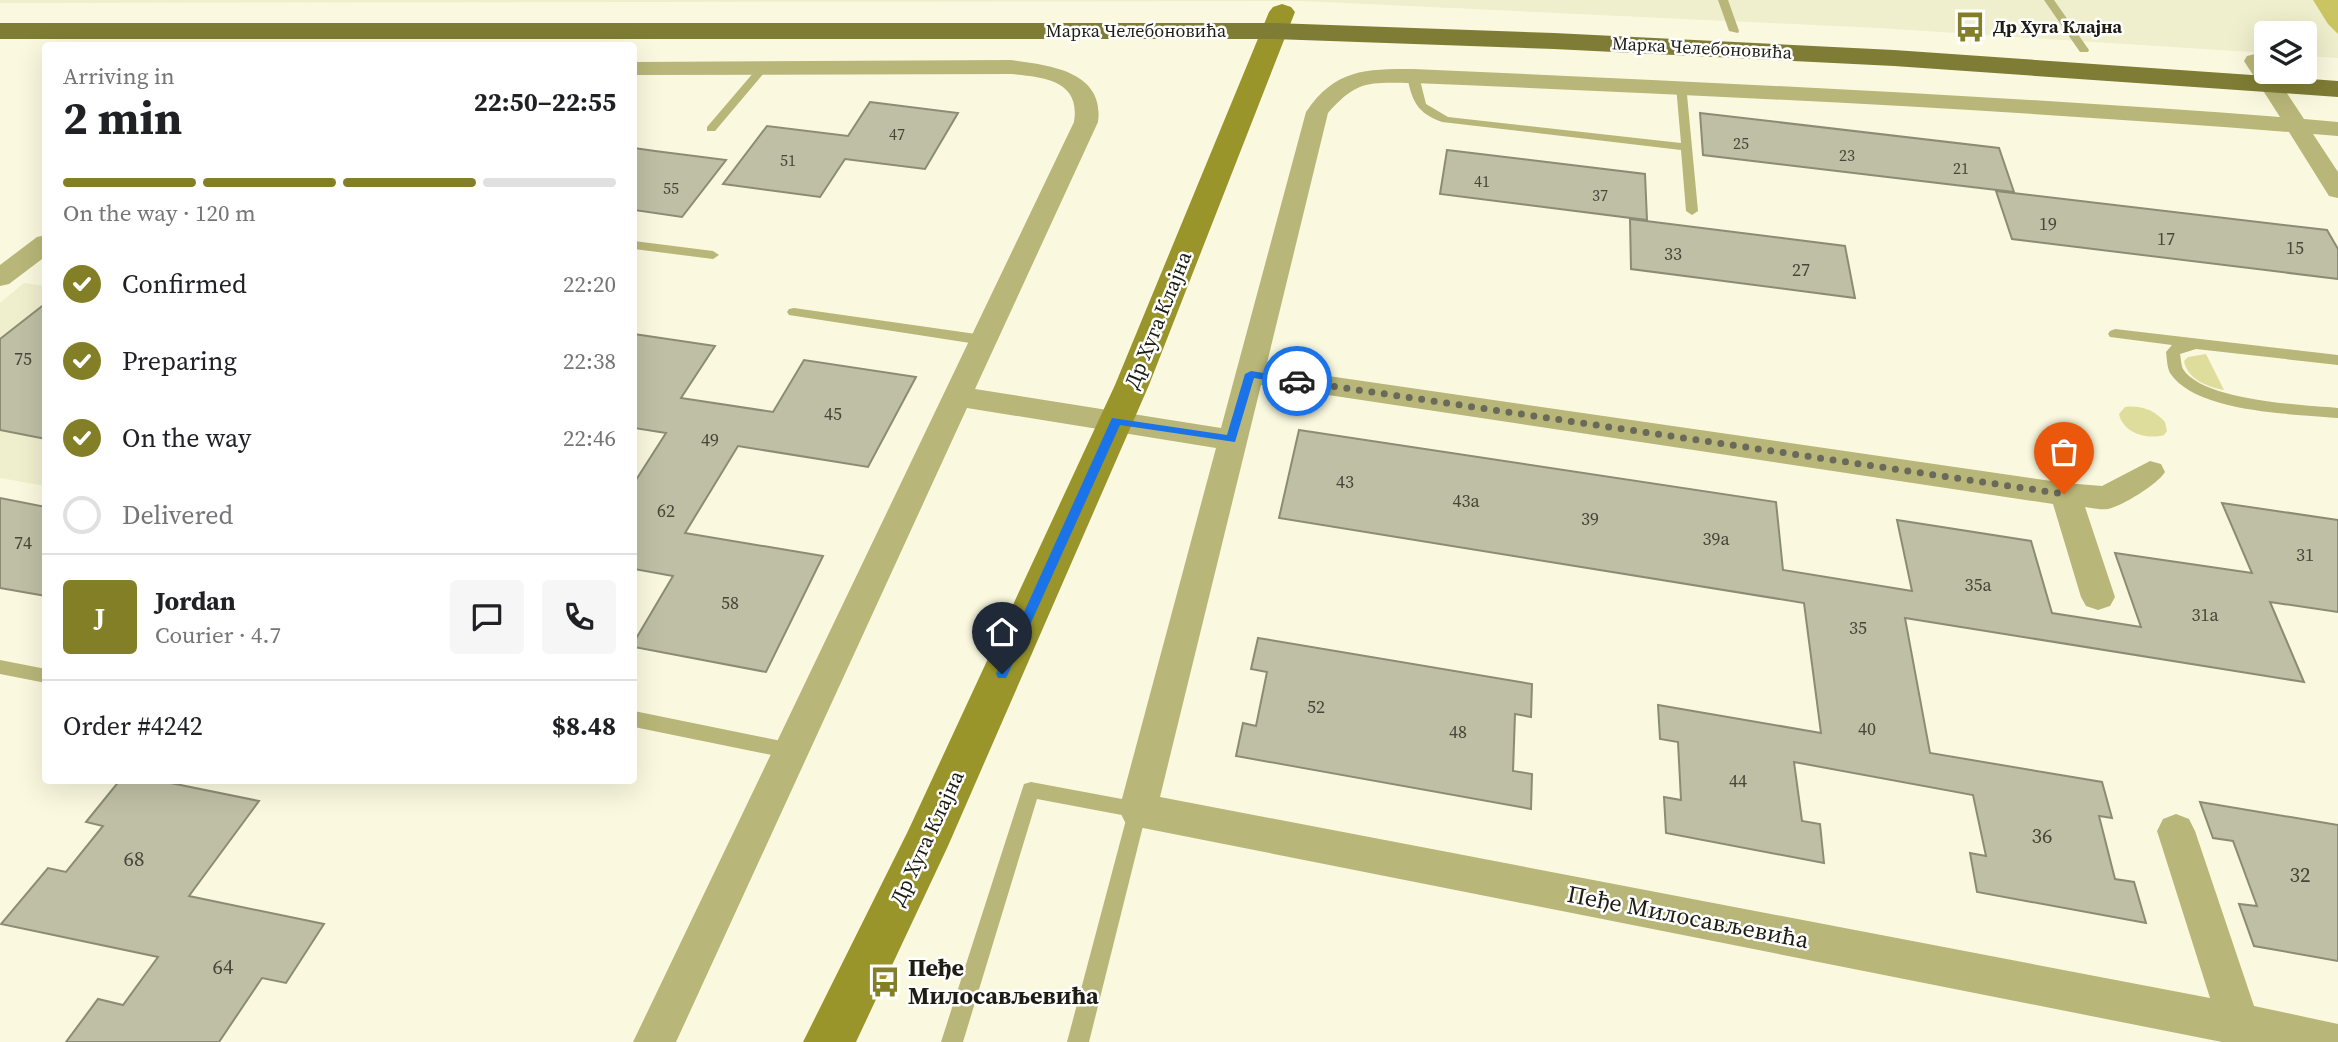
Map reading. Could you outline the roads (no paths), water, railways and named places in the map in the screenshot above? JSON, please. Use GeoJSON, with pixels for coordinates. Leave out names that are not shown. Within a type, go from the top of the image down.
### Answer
{"type":"FeatureCollection","features":[{"type":"Feature","properties":{"kind":"main road","name":"Марка Челебоновића"},"geometry":{"type":"LineString","coordinates":[[0,11],[1281,14],[1734,31],[2084,50],[2254,68]]}},
{"type":"Feature","properties":{"kind":"main road","name":"Марка Челебоновића"},"geometry":{"type":"LineString","coordinates":[[0,31],[1281,14],[1546,41],[1894,58],[2254,69]]}},
{"type":"Feature","properties":{"kind":"main road","name":"Др Хуга Клајна"},"geometry":{"type":"LineString","coordinates":[[829,1042],[930,834],[1116,421],[1281,14]]}},
{"type":"Feature","properties":{"kind":"main road"},"geometry":{"type":"LineString","coordinates":[[2317,66],[2338,68]]}},
{"type":"Feature","properties":{"kind":"main road","name":"Марка Челебоновића"},"geometry":{"type":"LineString","coordinates":[[2317,83],[2338,89]]}},
{"type":"Feature","properties":{"kind":"street"},"geometry":{"type":"LineString","coordinates":[[637,68],[1012,67],[1051,73],[1079,88],[1088,102],[1086,122],[654,1042]]}},
{"type":"Feature","properties":{"kind":"street","name":"Марка Челебоновића"},"geometry":{"type":"LineString","coordinates":[[1251,374],[1317,112],[1338,88],[1373,76],[1682,86],[2044,106],[2338,129]]}},
{"type":"Feature","properties":{"kind":"street"},"geometry":{"type":"LineString","coordinates":[[2273,84],[2338,191]]}},
{"type":"Feature","properties":{"kind":"street"},"geometry":{"type":"LineString","coordinates":[[0,278],[42,246]]}},
{"type":"Feature","properties":{"kind":"street"},"geometry":{"type":"LineString","coordinates":[[1138,810],[1231,440],[1251,374],[2064,494],[2106,498],[2150,472]]}},
{"type":"Feature","properties":{"kind":"street"},"geometry":{"type":"LineString","coordinates":[[957,396],[1231,440]]}},
{"type":"Feature","properties":{"kind":"street"},"geometry":{"type":"LineString","coordinates":[[2064,494],[2098,597]]}},
{"type":"Feature","properties":{"kind":"street","name":"Пеђе Милосављевића"},"geometry":{"type":"LineString","coordinates":[[1138,810],[2329,1042]]}},
{"type":"Feature","properties":{"kind":"street"},"geometry":{"type":"LineString","coordinates":[[2176,831],[2239,1023]]}},
{"type":"Feature","properties":{"kind":"lane"},"geometry":{"type":"LineString","coordinates":[[1723,0],[1734,31]]}},
{"type":"Feature","properties":{"kind":"lane"},"geometry":{"type":"LineString","coordinates":[[2049,0],[2084,50]]}},
{"type":"Feature","properties":{"kind":"lane"},"geometry":{"type":"LineString","coordinates":[[711,129],[764,67]]}},
{"type":"Feature","properties":{"kind":"lane"},"geometry":{"type":"LineString","coordinates":[[1413,76],[1418,105],[1429,114],[1446,120],[1686,147]]}},
{"type":"Feature","properties":{"kind":"lane"},"geometry":{"type":"LineString","coordinates":[[1682,86],[1692,211]]}},
{"type":"Feature","properties":{"kind":"lane"},"geometry":{"type":"LineString","coordinates":[[637,245],[713,255]]}},
{"type":"Feature","properties":{"kind":"lane"},"geometry":{"type":"LineString","coordinates":[[794,312],[983,340]]}},
{"type":"Feature","properties":{"kind":"lane"},"geometry":{"type":"LineString","coordinates":[[2115,334],[2338,360]]}},
{"type":"Feature","properties":{"kind":"lane"},"geometry":{"type":"LineString","coordinates":[[2196,344],[2181,346],[2173,352],[2171,361],[2176,372],[2205,393],[2224,399],[2338,413]]}},
{"type":"Feature","properties":{"kind":"lane"},"geometry":{"type":"LineString","coordinates":[[0,667],[42,675]]}},
{"type":"Feature","properties":{"kind":"lane"},"geometry":{"type":"LineString","coordinates":[[637,720],[790,751]]}},
{"type":"Feature","properties":{"kind":"lane"},"geometry":{"type":"LineString","coordinates":[[952,1042],[1031,790],[1138,810],[1078,1042]]}},
{"type":"Feature","properties":{"kind":"place","name":"Др Хуга Клајна"},"geometry":{"type":"Point","coordinates":[1970,27]}},
{"type":"Feature","properties":{"kind":"place","name":"Пеђе Милосављевића"},"geometry":{"type":"Point","coordinates":[885,982]}}]}
